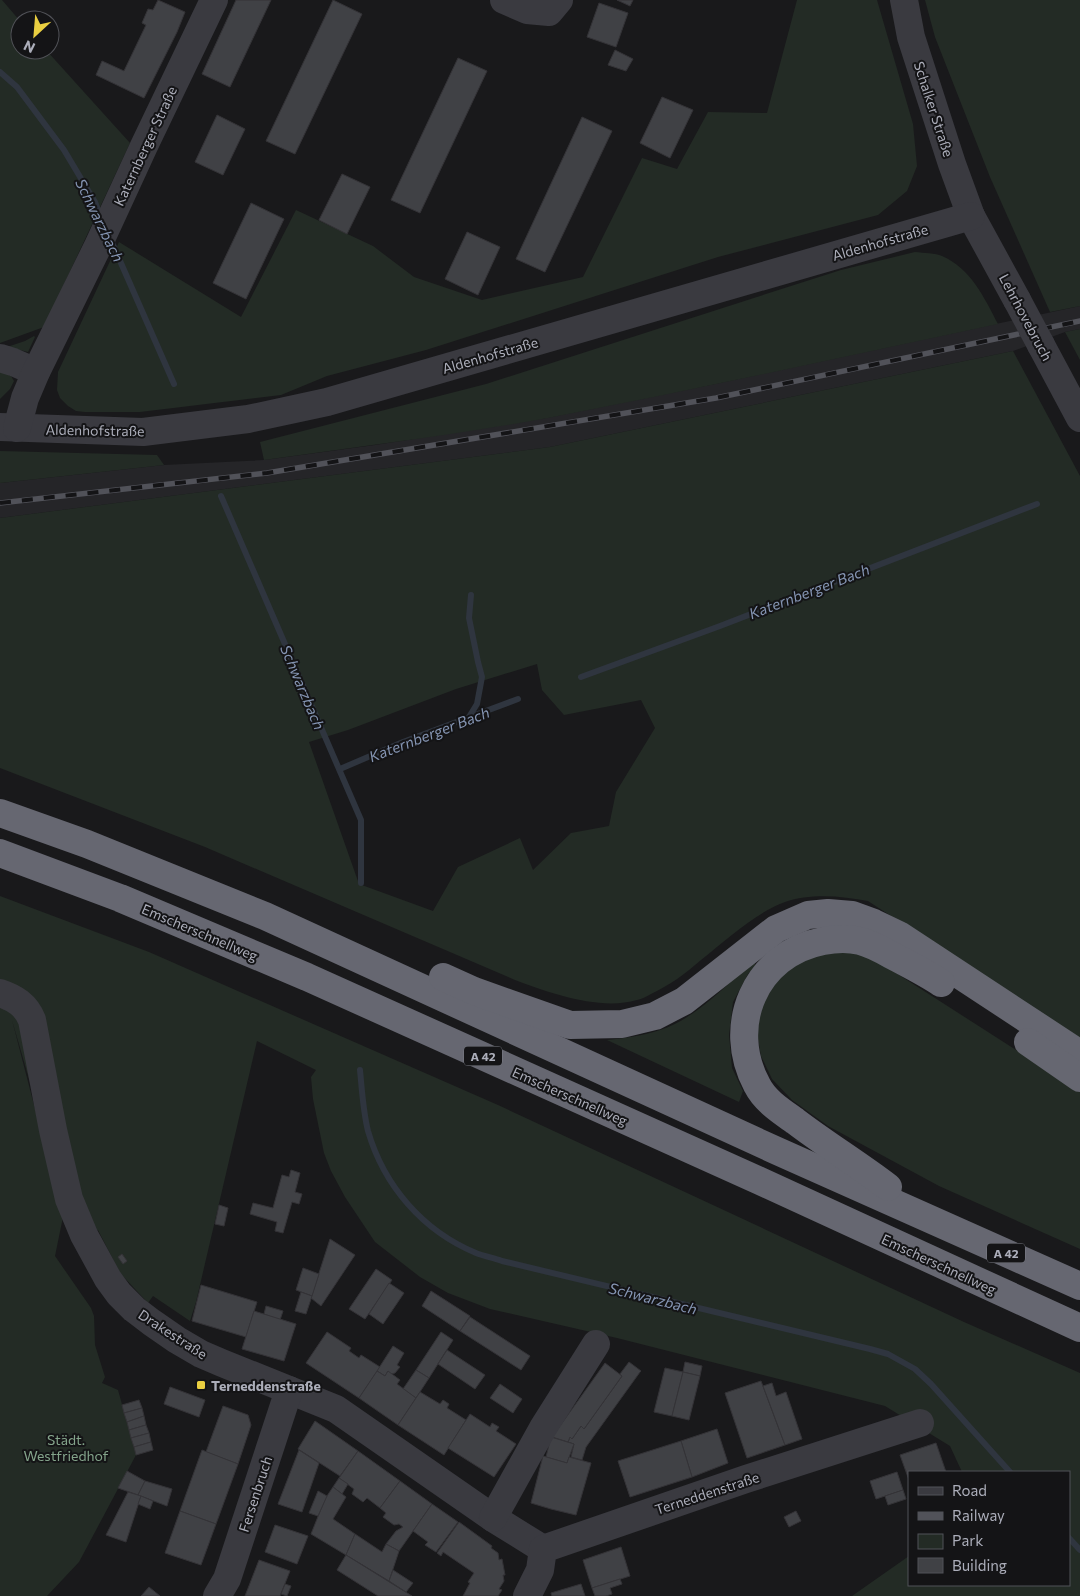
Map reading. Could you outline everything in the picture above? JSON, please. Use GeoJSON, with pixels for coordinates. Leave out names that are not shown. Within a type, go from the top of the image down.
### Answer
{"type":"FeatureCollection","features":[{"type":"Feature","properties":{"kind":"highway","name":"A 42"},"geometry":{"type":"LineString","coordinates":[[0,813],[87,844],[265,916],[767,1146],[1080,1286]]}},
{"type":"Feature","properties":{"kind":"highway","name":"Emscherschnellweg"},"geometry":{"type":"LineString","coordinates":[[0,853],[120,898],[307,977],[760,1181],[1080,1328]]}},
{"type":"Feature","properties":{"kind":"highway"},"geometry":{"type":"LineString","coordinates":[[265,916],[335,931],[474,991],[570,1026],[622,1024],[655,1016],[684,1000],[776,929],[808,915],[828,912],[852,915],[899,935],[1080,1054]]}},
{"type":"Feature","properties":{"kind":"highway"},"geometry":{"type":"LineString","coordinates":[[931,1219],[879,1180],[826,1145],[772,1104],[758,1087],[748,1065],[744,1047],[744,1024],[751,1000],[760,980],[772,967],[787,954],[807,944],[835,939],[860,941],[882,950],[931,976],[1080,1078]]}},
{"type":"Feature","properties":{"kind":"street","name":"Katernberger Straße"},"geometry":{"type":"LineString","coordinates":[[9,427],[25,398],[214,0]]}},
{"type":"Feature","properties":{"kind":"street"},"geometry":{"type":"LineString","coordinates":[[504,0],[527,10],[549,12],[559,0]]}},
{"type":"Feature","properties":{"kind":"street","name":"Schalker Straße"},"geometry":{"type":"LineString","coordinates":[[904,0],[911,37],[971,216]]}},
{"type":"Feature","properties":{"kind":"street","name":"Lehrhovebruch"},"geometry":{"type":"LineString","coordinates":[[971,216],[1080,418]]}},
{"type":"Feature","properties":{"kind":"street","name":"Aldenhofstraße"},"geometry":{"type":"LineString","coordinates":[[9,427],[143,432],[248,419],[327,402],[971,216]]}},
{"type":"Feature","properties":{"kind":"street"},"geometry":{"type":"LineString","coordinates":[[0,358],[36,372]]}},
{"type":"Feature","properties":{"kind":"street","name":"Drakestraße"},"geometry":{"type":"LineString","coordinates":[[0,993],[21,1003],[30,1014],[69,1199],[84,1235],[119,1294],[150,1322],[193,1349],[222,1363],[336,1409],[492,1518],[543,1548]]}},
{"type":"Feature","properties":{"kind":"street"},"geometry":{"type":"LineString","coordinates":[[492,1518],[542,1428],[596,1344]]}},
{"type":"Feature","properties":{"kind":"street","name":"Fersenbruch"},"geometry":{"type":"LineString","coordinates":[[217,1596],[227,1579],[289,1390]]}},
{"type":"Feature","properties":{"kind":"street","name":"Terneddenstraße"},"geometry":{"type":"LineString","coordinates":[[543,1548],[746,1479],[920,1423]]}},
{"type":"Feature","properties":{"kind":"street"},"geometry":{"type":"LineString","coordinates":[[527,1596],[540,1570],[543,1548]]}},
{"type":"Feature","properties":{"kind":"shaded area"},"geometry":{"type":"Polygon","coordinates":[[[1080,306],[1080,329],[1065,332],[1013,351],[550,447],[0,518],[0,483],[164,465],[264,460],[375,445],[546,418],[1080,306]]]}},
{"type":"Feature","properties":{"kind":"green space"},"geometry":{"type":"Polygon","coordinates":[[[0,0],[2,0],[11,10],[10,60],[55,60],[130,143],[44,327],[0,343],[0,0]]]}},
{"type":"Feature","properties":{"kind":"green space"},"geometry":{"type":"Polygon","coordinates":[[[797,0],[877,0],[913,124],[917,166],[907,191],[878,215],[718,257],[426,350],[327,376],[281,395],[140,412],[76,411],[60,398],[57,390],[58,372],[119,242],[241,317],[296,210],[373,246],[414,277],[482,300],[583,277],[642,158],[677,169],[708,112],[767,113],[797,0]]]}},
{"type":"Feature","properties":{"kind":"green space"},"geometry":{"type":"Polygon","coordinates":[[[925,0],[1080,0],[1080,306],[1050,312],[990,177],[935,37],[925,0]]]}},
{"type":"Feature","properties":{"kind":"green space"},"geometry":{"type":"Polygon","coordinates":[[[915,252],[942,256],[961,268],[976,285],[998,324],[548,418],[264,460],[260,442],[486,384],[841,270],[915,252]]]}},
{"type":"Feature","properties":{"kind":"green space"},"geometry":{"type":"Polygon","coordinates":[[[1080,329],[1080,360],[1065,332],[1080,329]]]}},
{"type":"Feature","properties":{"kind":"green space"},"geometry":{"type":"Polygon","coordinates":[[[34,336],[28,352],[7,347],[25,341],[34,336]]]}},
{"type":"Feature","properties":{"kind":"green space"},"geometry":{"type":"Polygon","coordinates":[[[1013,351],[1080,476],[1080,1039],[868,901],[837,897],[805,897],[774,907],[741,928],[677,979],[641,999],[623,1003],[607,1003],[591,1002],[559,995],[515,980],[205,847],[0,768],[0,518],[550,447],[1013,351]],[[537,664],[456,689],[348,730],[309,742],[359,884],[433,911],[458,867],[520,838],[533,870],[571,833],[609,826],[616,792],[655,728],[641,700],[564,715],[542,690],[537,664]]]}},
{"type":"Feature","properties":{"kind":"green space"},"geometry":{"type":"Polygon","coordinates":[[[0,370],[11,376],[14,381],[10,389],[0,399],[0,370]]]}},
{"type":"Feature","properties":{"kind":"green space"},"geometry":{"type":"Polygon","coordinates":[[[0,451],[157,455],[164,465],[0,483],[0,451]]]}},
{"type":"Feature","properties":{"kind":"green space","name":"Städt. Westfriedhof"},"geometry":{"type":"Polygon","coordinates":[[[0,896],[149,952],[498,1105],[964,1322],[1080,1373],[1080,1596],[852,1596],[908,1557],[908,1586],[1070,1586],[1070,1471],[962,1471],[950,1446],[885,1406],[617,1338],[490,1309],[448,1293],[420,1277],[375,1242],[345,1197],[324,1153],[313,1099],[311,1077],[316,1070],[257,1041],[190,1321],[153,1296],[148,1303],[120,1273],[98,1230],[75,1239],[12,1020],[63,1217],[55,1256],[91,1308],[94,1316],[95,1345],[105,1377],[102,1383],[118,1390],[136,1455],[79,1562],[47,1596],[0,1596],[0,896]]]}},
{"type":"Feature","properties":{"kind":"green space"},"geometry":{"type":"Polygon","coordinates":[[[842,950],[871,957],[1080,1091],[1080,1249],[939,1186],[828,1126],[792,1100],[772,1079],[761,1056],[757,1033],[761,1008],[772,984],[786,967],[812,953],[842,950]]]}},
{"type":"Feature","properties":{"kind":"green space"},"geometry":{"type":"Polygon","coordinates":[[[752,961],[756,965],[748,974],[733,1002],[729,1035],[732,1068],[743,1091],[739,1102],[607,1040],[654,1032],[685,1018],[709,1001],[752,961]]]}},
{"type":"Feature","properties":{"kind":"building"},"geometry":{"type":"Polygon","coordinates":[[[158,0],[185,12],[144,98],[96,75],[102,61],[124,71],[146,25],[142,23],[148,9],[153,10],[158,0]]]}},
{"type":"Feature","properties":{"kind":"building"},"geometry":{"type":"Polygon","coordinates":[[[236,0],[271,0],[230,87],[202,74],[236,0]]]}},
{"type":"Feature","properties":{"kind":"building"},"geometry":{"type":"Polygon","coordinates":[[[333,0],[362,14],[295,154],[266,141],[333,0]]]}},
{"type":"Feature","properties":{"kind":"building"},"geometry":{"type":"Polygon","coordinates":[[[617,0],[633,0],[630,6],[617,0]]]}},
{"type":"Feature","properties":{"kind":"building"},"geometry":{"type":"Polygon","coordinates":[[[599,3],[628,13],[616,47],[587,37],[599,3]]]}},
{"type":"Feature","properties":{"kind":"building"},"geometry":{"type":"Polygon","coordinates":[[[615,50],[633,59],[626,71],[608,65],[615,50]]]}},
{"type":"Feature","properties":{"kind":"building"},"geometry":{"type":"Polygon","coordinates":[[[458,58],[487,71],[420,213],[391,200],[458,58]]]}},
{"type":"Feature","properties":{"kind":"building"},"geometry":{"type":"Polygon","coordinates":[[[662,97],[693,110],[670,158],[640,143],[662,97]]]}},
{"type":"Feature","properties":{"kind":"building"},"geometry":{"type":"Polygon","coordinates":[[[217,115],[245,129],[223,175],[195,162],[217,115]]]}},
{"type":"Feature","properties":{"kind":"building"},"geometry":{"type":"Polygon","coordinates":[[[582,117],[612,131],[545,272],[516,259],[582,117]]]}},
{"type":"Feature","properties":{"kind":"building"},"geometry":{"type":"Polygon","coordinates":[[[342,174],[370,187],[347,234],[319,220],[342,174]]]}},
{"type":"Feature","properties":{"kind":"building"},"geometry":{"type":"Polygon","coordinates":[[[251,203],[284,219],[246,299],[213,283],[251,203]]]}},
{"type":"Feature","properties":{"kind":"building"},"geometry":{"type":"Polygon","coordinates":[[[467,232],[500,247],[478,295],[445,279],[467,232]]]}},
{"type":"Feature","properties":{"kind":"building"},"geometry":{"type":"Polygon","coordinates":[[[291,1170],[300,1173],[295,1192],[302,1194],[299,1204],[292,1202],[283,1233],[275,1231],[277,1222],[250,1214],[253,1203],[273,1208],[282,1175],[289,1177],[291,1170]]]}},
{"type":"Feature","properties":{"kind":"building"},"geometry":{"type":"Polygon","coordinates":[[[219,1205],[228,1208],[224,1226],[215,1224],[219,1205]]]}},
{"type":"Feature","properties":{"kind":"building"},"geometry":{"type":"Polygon","coordinates":[[[330,1239],[355,1255],[321,1306],[311,1298],[330,1239]]]}},
{"type":"Feature","properties":{"kind":"building"},"geometry":{"type":"Polygon","coordinates":[[[122,1254],[127,1261],[123,1264],[118,1257],[122,1254]]]}},
{"type":"Feature","properties":{"kind":"building"},"geometry":{"type":"Polygon","coordinates":[[[303,1268],[319,1274],[312,1296],[296,1290],[303,1268]]]}},
{"type":"Feature","properties":{"kind":"building"},"geometry":{"type":"Polygon","coordinates":[[[376,1269],[392,1280],[365,1319],[349,1309],[376,1269]]]}},
{"type":"Feature","properties":{"kind":"building"},"geometry":{"type":"Polygon","coordinates":[[[389,1283],[404,1293],[383,1324],[369,1314],[389,1283]]]}},
{"type":"Feature","properties":{"kind":"building"},"geometry":{"type":"Polygon","coordinates":[[[201,1285],[257,1302],[246,1337],[192,1321],[201,1285]]]}},
{"type":"Feature","properties":{"kind":"building"},"geometry":{"type":"Polygon","coordinates":[[[431,1291],[470,1316],[460,1331],[422,1306],[431,1291]]]}},
{"type":"Feature","properties":{"kind":"building"},"geometry":{"type":"Polygon","coordinates":[[[301,1292],[312,1296],[306,1314],[295,1311],[301,1292]]]}},
{"type":"Feature","properties":{"kind":"building"},"geometry":{"type":"Polygon","coordinates":[[[266,1306],[283,1311],[280,1320],[264,1314],[266,1306]]]}},
{"type":"Feature","properties":{"kind":"building"},"geometry":{"type":"Polygon","coordinates":[[[254,1311],[296,1324],[284,1361],[242,1349],[254,1311]]]}},
{"type":"Feature","properties":{"kind":"building"},"geometry":{"type":"Polygon","coordinates":[[[470,1317],[530,1356],[521,1370],[460,1331],[470,1317]]]}},
{"type":"Feature","properties":{"kind":"building"},"geometry":{"type":"Polygon","coordinates":[[[327,1332],[351,1348],[349,1351],[359,1358],[361,1355],[380,1367],[359,1398],[306,1363],[327,1332]]]}},
{"type":"Feature","properties":{"kind":"building"},"geometry":{"type":"Polygon","coordinates":[[[441,1332],[453,1340],[429,1378],[416,1370],[441,1332]]]}},
{"type":"Feature","properties":{"kind":"building"},"geometry":{"type":"Polygon","coordinates":[[[393,1346],[404,1353],[397,1365],[400,1367],[395,1373],[391,1374],[388,1371],[385,1376],[377,1371],[393,1346]]]}},
{"type":"Feature","properties":{"kind":"building"},"geometry":{"type":"Polygon","coordinates":[[[447,1350],[485,1375],[475,1389],[438,1364],[447,1350]]]}},
{"type":"Feature","properties":{"kind":"building"},"geometry":{"type":"Polygon","coordinates":[[[629,1362],[641,1371],[586,1447],[582,1460],[571,1457],[574,1444],[568,1442],[570,1437],[572,1439],[581,1426],[584,1429],[622,1376],[620,1374],[629,1362]]]}},
{"type":"Feature","properties":{"kind":"building"},"geometry":{"type":"Polygon","coordinates":[[[685,1362],[702,1366],[700,1376],[683,1372],[685,1362]]]}},
{"type":"Feature","properties":{"kind":"building"},"geometry":{"type":"Polygon","coordinates":[[[605,1363],[622,1376],[584,1429],[581,1426],[572,1439],[570,1437],[568,1442],[552,1437],[605,1363]]]}},
{"type":"Feature","properties":{"kind":"building"},"geometry":{"type":"Polygon","coordinates":[[[665,1368],[683,1372],[672,1416],[654,1412],[665,1368]]]}},
{"type":"Feature","properties":{"kind":"building"},"geometry":{"type":"Polygon","coordinates":[[[416,1370],[429,1378],[416,1398],[403,1389],[416,1370]]]}},
{"type":"Feature","properties":{"kind":"building"},"geometry":{"type":"Polygon","coordinates":[[[377,1371],[385,1376],[388,1371],[400,1380],[397,1384],[416,1398],[398,1425],[359,1398],[377,1371]]]}},
{"type":"Feature","properties":{"kind":"building"},"geometry":{"type":"Polygon","coordinates":[[[683,1372],[700,1376],[689,1420],[672,1416],[683,1372]]]}},
{"type":"Feature","properties":{"kind":"building"},"geometry":{"type":"Polygon","coordinates":[[[761,1381],[785,1445],[747,1458],[725,1393],[761,1381]]]}},
{"type":"Feature","properties":{"kind":"building"},"geometry":{"type":"Polygon","coordinates":[[[772,1383],[776,1396],[786,1392],[802,1439],[785,1445],[763,1386],[772,1383]]]}},
{"type":"Feature","properties":{"kind":"building"},"geometry":{"type":"Polygon","coordinates":[[[500,1384],[522,1399],[513,1413],[490,1398],[500,1384]]]}},
{"type":"Feature","properties":{"kind":"building"},"geometry":{"type":"Polygon","coordinates":[[[170,1387],[205,1400],[199,1417],[164,1404],[170,1387]]]}},
{"type":"Feature","properties":{"kind":"building"},"geometry":{"type":"Polygon","coordinates":[[[420,1392],[440,1404],[443,1400],[449,1404],[447,1408],[466,1420],[444,1455],[398,1425],[420,1392]]]}},
{"type":"Feature","properties":{"kind":"building"},"geometry":{"type":"Polygon","coordinates":[[[139,1400],[142,1408],[124,1413],[122,1405],[139,1400]]]}},
{"type":"Feature","properties":{"kind":"building"},"geometry":{"type":"Polygon","coordinates":[[[223,1406],[248,1415],[251,1425],[238,1464],[206,1452],[223,1406]]]}},
{"type":"Feature","properties":{"kind":"building"},"geometry":{"type":"Polygon","coordinates":[[[142,1408],[144,1416],[127,1422],[124,1413],[142,1408]]]}},
{"type":"Feature","properties":{"kind":"building"},"geometry":{"type":"Polygon","coordinates":[[[470,1414],[490,1427],[492,1423],[499,1427],[496,1431],[516,1444],[494,1477],[448,1448],[470,1414]]]}},
{"type":"Feature","properties":{"kind":"building"},"geometry":{"type":"Polygon","coordinates":[[[144,1416],[146,1425],[129,1430],[127,1422],[144,1416]]]}},
{"type":"Feature","properties":{"kind":"building"},"geometry":{"type":"Polygon","coordinates":[[[315,1421],[358,1451],[340,1476],[298,1449],[315,1421]]]}},
{"type":"Feature","properties":{"kind":"building"},"geometry":{"type":"Polygon","coordinates":[[[146,1425],[149,1433],[131,1438],[129,1430],[146,1425]]]}},
{"type":"Feature","properties":{"kind":"building"},"geometry":{"type":"Polygon","coordinates":[[[717,1429],[728,1463],[692,1477],[681,1441],[717,1429]]]}},
{"type":"Feature","properties":{"kind":"building"},"geometry":{"type":"Polygon","coordinates":[[[149,1433],[151,1442],[134,1447],[131,1438],[149,1433]]]}},
{"type":"Feature","properties":{"kind":"building"},"geometry":{"type":"Polygon","coordinates":[[[551,1437],[574,1444],[567,1463],[546,1457],[551,1437]]]}},
{"type":"Feature","properties":{"kind":"building"},"geometry":{"type":"Polygon","coordinates":[[[681,1441],[692,1477],[630,1497],[618,1461],[681,1441]]]}},
{"type":"Feature","properties":{"kind":"building"},"geometry":{"type":"Polygon","coordinates":[[[151,1442],[153,1450],[136,1455],[134,1447],[151,1442]]]}},
{"type":"Feature","properties":{"kind":"building"},"geometry":{"type":"Polygon","coordinates":[[[936,1443],[946,1471],[908,1471],[908,1477],[900,1455],[936,1443]]]}},
{"type":"Feature","properties":{"kind":"building"},"geometry":{"type":"Polygon","coordinates":[[[202,1450],[238,1464],[216,1524],[180,1511],[202,1450]]]}},
{"type":"Feature","properties":{"kind":"building"},"geometry":{"type":"Polygon","coordinates":[[[299,1450],[319,1463],[302,1512],[278,1504],[299,1450]]]}},
{"type":"Feature","properties":{"kind":"building"},"geometry":{"type":"Polygon","coordinates":[[[358,1451],[400,1481],[380,1508],[367,1498],[363,1502],[352,1494],[354,1489],[339,1478],[358,1451]]]}},
{"type":"Feature","properties":{"kind":"building"},"geometry":{"type":"Polygon","coordinates":[[[543,1456],[567,1463],[569,1457],[591,1463],[576,1515],[531,1503],[543,1456]]]}},
{"type":"Feature","properties":{"kind":"building"},"geometry":{"type":"Polygon","coordinates":[[[127,1471],[145,1481],[138,1495],[118,1488],[127,1471]]]}},
{"type":"Feature","properties":{"kind":"building"},"geometry":{"type":"Polygon","coordinates":[[[897,1472],[903,1490],[876,1499],[870,1481],[897,1472]]]}},
{"type":"Feature","properties":{"kind":"building"},"geometry":{"type":"Polygon","coordinates":[[[339,1478],[348,1484],[342,1494],[333,1487],[339,1478]]]}},
{"type":"Feature","properties":{"kind":"building"},"geometry":{"type":"Polygon","coordinates":[[[145,1481],[172,1489],[167,1506],[138,1495],[145,1481]]]}},
{"type":"Feature","properties":{"kind":"building"},"geometry":{"type":"Polygon","coordinates":[[[400,1481],[432,1504],[399,1551],[386,1544],[396,1531],[403,1527],[399,1524],[394,1525],[383,1517],[386,1513],[380,1508],[400,1481]]]}},
{"type":"Feature","properties":{"kind":"building"},"geometry":{"type":"Polygon","coordinates":[[[333,1487],[346,1497],[333,1519],[355,1534],[346,1555],[311,1534],[325,1499],[333,1487]]]}},
{"type":"Feature","properties":{"kind":"building"},"geometry":{"type":"Polygon","coordinates":[[[903,1490],[906,1499],[888,1505],[885,1496],[903,1490]]]}},
{"type":"Feature","properties":{"kind":"building"},"geometry":{"type":"Polygon","coordinates":[[[318,1491],[327,1496],[318,1516],[309,1513],[318,1491]]]}},
{"type":"Feature","properties":{"kind":"building"},"geometry":{"type":"Polygon","coordinates":[[[128,1492],[141,1496],[126,1542],[106,1535],[128,1492]]]}},
{"type":"Feature","properties":{"kind":"building"},"geometry":{"type":"Polygon","coordinates":[[[141,1496],[153,1501],[150,1509],[138,1504],[141,1496]]]}},
{"type":"Feature","properties":{"kind":"building"},"geometry":{"type":"Polygon","coordinates":[[[432,1504],[458,1522],[436,1552],[425,1545],[428,1542],[413,1531],[432,1504]]]}},
{"type":"Feature","properties":{"kind":"building"},"geometry":{"type":"Polygon","coordinates":[[[180,1511],[216,1524],[201,1565],[165,1553],[180,1511]]]}},
{"type":"Feature","properties":{"kind":"building"},"geometry":{"type":"Polygon","coordinates":[[[796,1511],[801,1521],[789,1527],[784,1517],[796,1511]]]}},
{"type":"Feature","properties":{"kind":"building"},"geometry":{"type":"Polygon","coordinates":[[[459,1522],[492,1546],[491,1548],[498,1553],[499,1560],[502,1559],[505,1575],[503,1575],[504,1581],[499,1589],[502,1590],[498,1596],[463,1596],[470,1583],[468,1582],[474,1573],[443,1552],[441,1556],[437,1553],[459,1522]]]}},
{"type":"Feature","properties":{"kind":"building"},"geometry":{"type":"Polygon","coordinates":[[[275,1525],[308,1536],[297,1564],[265,1552],[275,1525]]]}},
{"type":"Feature","properties":{"kind":"building"},"geometry":{"type":"Polygon","coordinates":[[[355,1534],[382,1552],[386,1544],[399,1551],[389,1581],[346,1555],[355,1534]]]}},
{"type":"Feature","properties":{"kind":"building"},"geometry":{"type":"Polygon","coordinates":[[[621,1547],[630,1576],[592,1588],[583,1560],[621,1547]]]}},
{"type":"Feature","properties":{"kind":"building"},"geometry":{"type":"Polygon","coordinates":[[[346,1555],[412,1596],[378,1596],[337,1570],[346,1555]]]}},
{"type":"Feature","properties":{"kind":"building"},"geometry":{"type":"Polygon","coordinates":[[[259,1560],[290,1571],[280,1596],[245,1596],[259,1560]]]}},
{"type":"Feature","properties":{"kind":"building"},"geometry":{"type":"Polygon","coordinates":[[[393,1570],[413,1583],[406,1592],[389,1581],[393,1570]]]}},
{"type":"Feature","properties":{"kind":"building"},"geometry":{"type":"Polygon","coordinates":[[[620,1579],[622,1584],[610,1588],[612,1594],[595,1596],[592,1588],[620,1579]]]}},
{"type":"Feature","properties":{"kind":"building"},"geometry":{"type":"Polygon","coordinates":[[[285,1584],[291,1586],[287,1596],[281,1594],[285,1584]]]}},
{"type":"Feature","properties":{"kind":"building"},"geometry":{"type":"Polygon","coordinates":[[[581,1584],[585,1596],[552,1596],[551,1593],[581,1584]]]}},
{"type":"Feature","properties":{"kind":"building"},"geometry":{"type":"Polygon","coordinates":[[[149,1587],[160,1596],[141,1596],[149,1587]]]}},
{"type":"Feature","properties":{"kind":"waterway","name":"Schwarzbach"},"geometry":{"type":"LineString","coordinates":[[0,72],[17,87],[64,150],[95,202],[101,218]]}},
{"type":"Feature","properties":{"kind":"waterway","name":"Schwarzbach"},"geometry":{"type":"LineString","coordinates":[[110,238],[174,384]]}},
{"type":"Feature","properties":{"kind":"waterway","name":"Schwarzbach"},"geometry":{"type":"LineString","coordinates":[[221,496],[361,820],[361,883]]}},
{"type":"Feature","properties":{"kind":"waterway","name":"Katernberger Bach"},"geometry":{"type":"LineString","coordinates":[[581,677],[720,626],[1037,504]]}},
{"type":"Feature","properties":{"kind":"waterway"},"geometry":{"type":"LineString","coordinates":[[469,717],[477,704],[482,677],[469,618],[471,595]]}},
{"type":"Feature","properties":{"kind":"waterway","name":"Katernberger Bach"},"geometry":{"type":"LineString","coordinates":[[340,769],[403,742],[518,699]]}},
{"type":"Feature","properties":{"kind":"waterway","name":"Schwarzbach"},"geometry":{"type":"LineString","coordinates":[[360,1070],[368,1131],[384,1170],[408,1204],[423,1219],[457,1244],[476,1253],[502,1261],[888,1354],[915,1369],[931,1384],[1009,1471]]}},
{"type":"Feature","properties":{"kind":"waterway","name":"Schwarzbach"},"geometry":{"type":"LineString","coordinates":[[1070,1539],[1080,1550]]}},
{"type":"Feature","properties":{"kind":"railway"},"geometry":{"type":"LineString","coordinates":[[0,503],[267,473],[716,398],[1080,321]]}},
{"type":"Feature","properties":{"kind":"place","name":"Terneddenstraße"},"geometry":{"type":"Point","coordinates":[201,1385]}}]}
